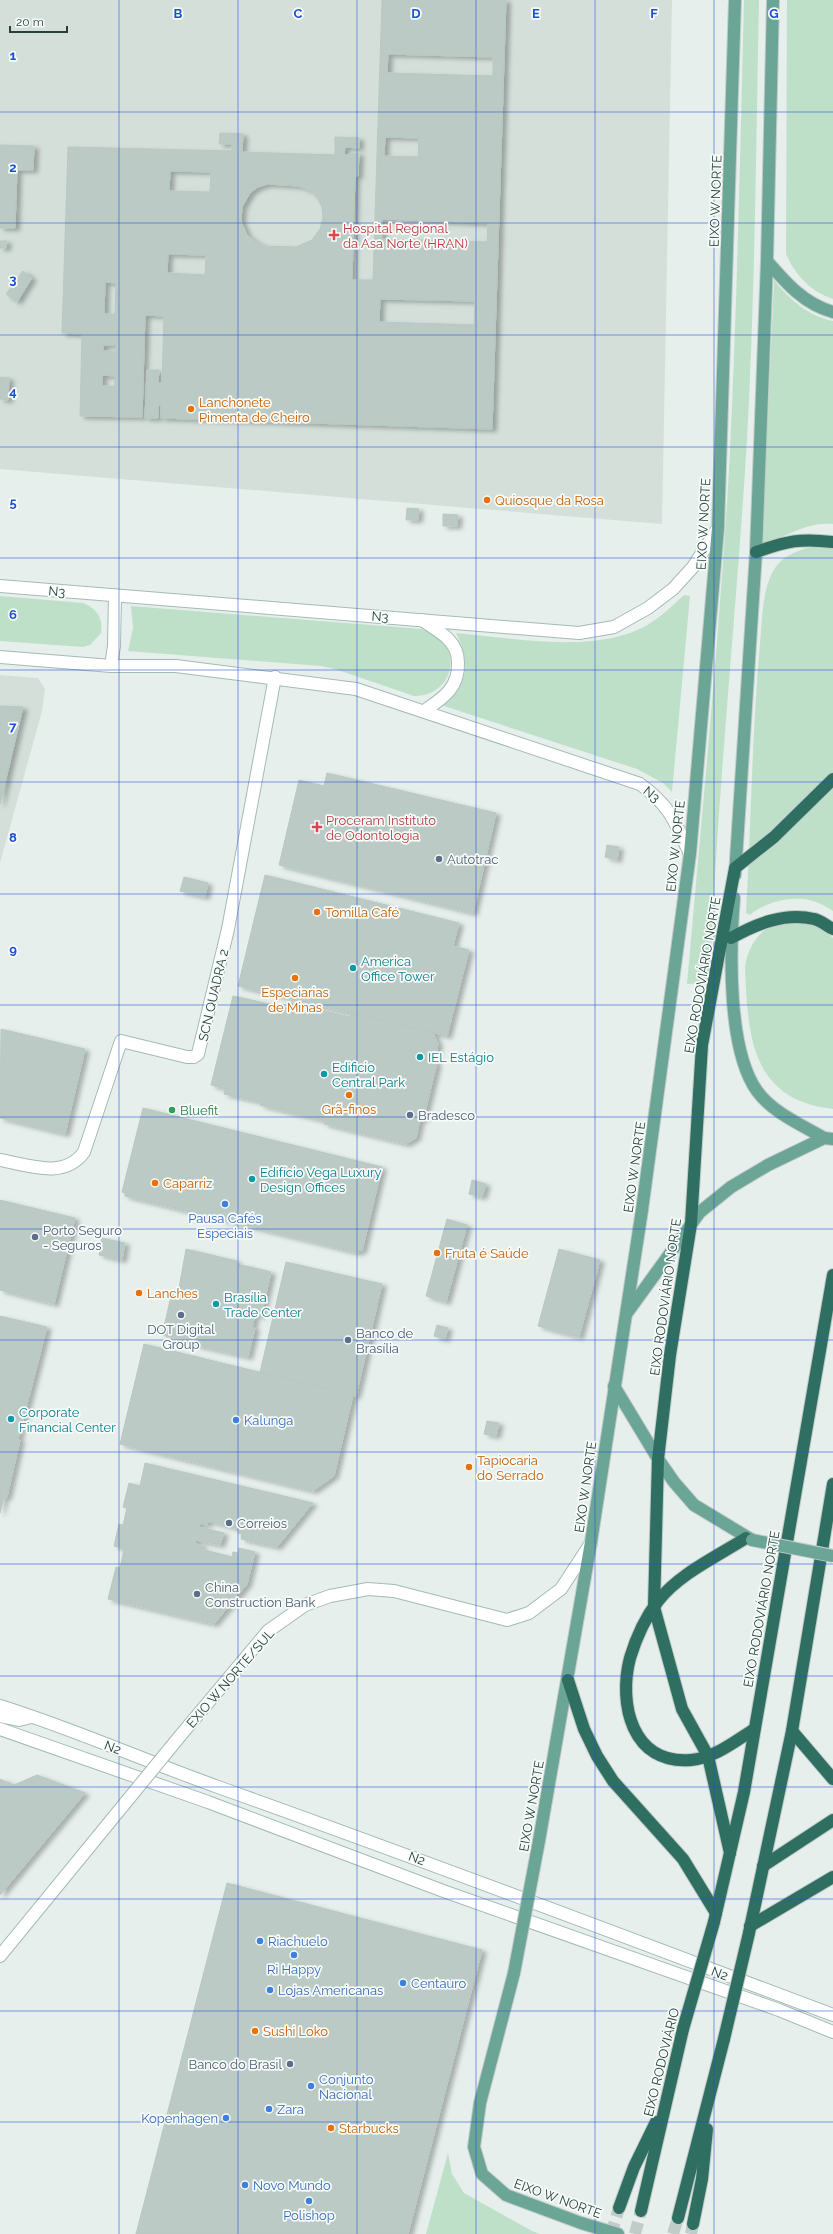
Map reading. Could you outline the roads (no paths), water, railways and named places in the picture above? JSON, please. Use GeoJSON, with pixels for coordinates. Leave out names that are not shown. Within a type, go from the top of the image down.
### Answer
{"type":"FeatureCollection","features":[{"type":"Feature","properties":{"kind":"highway"},"geometry":{"type":"LineString","coordinates":[[756,552],[783,542],[806,539],[833,542]]}},
{"type":"Feature","properties":{"kind":"highway"},"geometry":{"type":"LineString","coordinates":[[735,868],[774,837],[833,779]]}},
{"type":"Feature","properties":{"kind":"highway","name":"EIXO RODOVIÁRIO NORTE"},"geometry":{"type":"LineString","coordinates":[[730,1853],[708,1756],[682,1709],[654,1607],[658,1459],[670,1355],[691,1224],[702,1045],[735,868]]}},
{"type":"Feature","properties":{"kind":"highway"},"geometry":{"type":"LineString","coordinates":[[731,938],[751,926],[795,916],[815,919],[833,929]]}},
{"type":"Feature","properties":{"kind":"highway","name":"EIXO RODOVIÁRIO NORTE"},"geometry":{"type":"LineString","coordinates":[[715,1917],[744,1792],[753,1730],[833,1275]]}},
{"type":"Feature","properties":{"kind":"highway"},"geometry":{"type":"LineString","coordinates":[[678,2218],[724,2039],[750,1930],[792,1731],[833,1484]]}},
{"type":"Feature","properties":{"kind":"highway"},"geometry":{"type":"LineString","coordinates":[[749,1539],[672,1585],[654,1607],[639,1633],[630,1660],[626,1690],[629,1714],[634,1731],[645,1746],[661,1757],[681,1760],[708,1756],[753,1730]]}},
{"type":"Feature","properties":{"kind":"highway"},"geometry":{"type":"LineString","coordinates":[[568,1680],[584,1729],[613,1781],[683,1859],[715,1917]]}},
{"type":"Feature","properties":{"kind":"highway"},"geometry":{"type":"LineString","coordinates":[[792,1731],[833,1779]]}},
{"type":"Feature","properties":{"kind":"highway"},"geometry":{"type":"LineString","coordinates":[[763,1866],[833,1820]]}},
{"type":"Feature","properties":{"kind":"highway"},"geometry":{"type":"LineString","coordinates":[[750,1930],[833,1877]]}},
{"type":"Feature","properties":{"kind":"highway","name":"EIXO RODOVIÁRIO"},"geometry":{"type":"LineString","coordinates":[[641,2211],[683,2029],[715,1917]]}},
{"type":"Feature","properties":{"kind":"highway"},"geometry":{"type":"LineString","coordinates":[[693,2224],[702,2179],[712,2087]]}},
{"type":"Feature","properties":{"kind":"highway"},"geometry":{"type":"LineString","coordinates":[[619,2208],[634,2167],[665,2103]]}},
{"type":"Feature","properties":{"kind":"main road","name":"EIXO W NORTE"},"geometry":{"type":"LineString","coordinates":[[618,2234],[581,2223],[506,2195],[482,2174],[474,2147],[480,2103],[514,1973],[568,1680],[591,1542],[644,1194],[690,854],[718,528],[735,0]]}},
{"type":"Feature","properties":{"kind":"main road"},"geometry":{"type":"LineString","coordinates":[[773,0],[767,262],[756,552],[731,938],[736,1032],[745,1070],[758,1092],[776,1110],[829,1139]]}},
{"type":"Feature","properties":{"kind":"main road"},"geometry":{"type":"LineString","coordinates":[[767,262],[788,285],[811,304],[833,312]]}},
{"type":"Feature","properties":{"kind":"main road","name":"N3"},"geometry":{"type":"LineString","coordinates":[[0,586],[579,633],[614,627],[648,608],[673,589],[693,567],[718,528]]}},
{"type":"Feature","properties":{"kind":"main road"},"geometry":{"type":"LineString","coordinates":[[111,666],[114,646],[115,596]]}},
{"type":"Feature","properties":{"kind":"main road"},"geometry":{"type":"LineString","coordinates":[[422,620],[449,640],[458,653],[458,671],[454,685],[444,698],[424,711]]}},
{"type":"Feature","properties":{"kind":"main road","name":"N3"},"geometry":{"type":"LineString","coordinates":[[0,657],[111,666],[176,666],[275,677],[356,689],[640,784],[658,797],[670,811],[690,854]]}},
{"type":"Feature","properties":{"kind":"main road","name":"SCN QUADRA 2"},"geometry":{"type":"LineString","coordinates":[[0,1160],[56,1170],[68,1167],[78,1161],[84,1152],[121,1041],[187,1057],[194,1057],[201,1048],[228,929],[275,677]]}},
{"type":"Feature","properties":{"kind":"main road"},"geometry":{"type":"LineString","coordinates":[[625,1316],[700,1212],[731,1187],[768,1165],[829,1139]]}},
{"type":"Feature","properties":{"kind":"main road"},"geometry":{"type":"LineString","coordinates":[[614,1386],[658,1459],[674,1482],[694,1505],[749,1539],[833,1556]]}},
{"type":"Feature","properties":{"kind":"main road","name":"EXIO W NORTE/SUL"},"geometry":{"type":"LineString","coordinates":[[0,1956],[268,1631],[305,1605],[330,1596],[368,1589],[387,1590],[507,1620],[529,1613],[561,1589],[591,1542]]}},
{"type":"Feature","properties":{"kind":"main road","name":"N2"},"geometry":{"type":"LineString","coordinates":[[0,1710],[19,1720],[27,1719],[33,1716],[219,1787],[433,1863],[833,2015]]}},
{"type":"Feature","properties":{"kind":"main road","name":"N2"},"geometry":{"type":"LineString","coordinates":[[1,1727],[208,1802],[446,1892],[779,2010],[833,2032]]}},
{"type":"Feature","properties":{"kind":"tunnel"},"geometry":{"type":"LineString","coordinates":[[611,2234],[619,2208]]}},
{"type":"Feature","properties":{"kind":"tunnel"},"geometry":{"type":"LineString","coordinates":[[635,2234],[641,2211]]}},
{"type":"Feature","properties":{"kind":"tunnel"},"geometry":{"type":"LineString","coordinates":[[673,2234],[678,2218]]}},
{"type":"Feature","properties":{"kind":"tunnel"},"geometry":{"type":"LineString","coordinates":[[691,2234],[693,2224]]}},
{"type":"Feature","properties":{"kind":"place","name":"Hospital Regional da Asa Norte (HRAN)"},"geometry":{"type":"Point","coordinates":[334,235]}},
{"type":"Feature","properties":{"kind":"place","name":"Lanchonete Pimenta de Cheiro"},"geometry":{"type":"Point","coordinates":[191,409]}},
{"type":"Feature","properties":{"kind":"place","name":"Quiosque da Rosa"},"geometry":{"type":"Point","coordinates":[487,500]}},
{"type":"Feature","properties":{"kind":"place","name":"Proceram Instituto de Odontologia"},"geometry":{"type":"Point","coordinates":[317,827]}},
{"type":"Feature","properties":{"kind":"place","name":"Autotrac"},"geometry":{"type":"Point","coordinates":[439,859]}},
{"type":"Feature","properties":{"kind":"place","name":"Tomilla Café"},"geometry":{"type":"Point","coordinates":[317,912]}},
{"type":"Feature","properties":{"kind":"place","name":"America Office Tower"},"geometry":{"type":"Point","coordinates":[353,968]}},
{"type":"Feature","properties":{"kind":"place","name":"Especiarias de Minas"},"geometry":{"type":"Point","coordinates":[295,978]}},
{"type":"Feature","properties":{"kind":"place","name":"IEL Estágio"},"geometry":{"type":"Point","coordinates":[420,1057]}},
{"type":"Feature","properties":{"kind":"place","name":"Edificio Central Park"},"geometry":{"type":"Point","coordinates":[324,1074]}},
{"type":"Feature","properties":{"kind":"place","name":"Grã-finos"},"geometry":{"type":"Point","coordinates":[349,1095]}},
{"type":"Feature","properties":{"kind":"place","name":"Bluefit"},"geometry":{"type":"Point","coordinates":[172,1110]}},
{"type":"Feature","properties":{"kind":"place","name":"Bradesco"},"geometry":{"type":"Point","coordinates":[410,1115]}},
{"type":"Feature","properties":{"kind":"place","name":"Edifício Vega Luxury Design Offices"},"geometry":{"type":"Point","coordinates":[252,1179]}},
{"type":"Feature","properties":{"kind":"place","name":"Caparriz"},"geometry":{"type":"Point","coordinates":[155,1183]}},
{"type":"Feature","properties":{"kind":"place","name":"Pausa Cafés Especiais"},"geometry":{"type":"Point","coordinates":[225,1204]}},
{"type":"Feature","properties":{"kind":"place","name":"Porto Seguro - Seguros"},"geometry":{"type":"Point","coordinates":[35,1237]}},
{"type":"Feature","properties":{"kind":"place","name":"Fruta é Saúde"},"geometry":{"type":"Point","coordinates":[437,1253]}},
{"type":"Feature","properties":{"kind":"place","name":"Lanches"},"geometry":{"type":"Point","coordinates":[139,1293]}},
{"type":"Feature","properties":{"kind":"place","name":"Brasília Trade Center"},"geometry":{"type":"Point","coordinates":[216,1304]}},
{"type":"Feature","properties":{"kind":"place","name":"DOT Digital Group"},"geometry":{"type":"Point","coordinates":[181,1315]}},
{"type":"Feature","properties":{"kind":"place","name":"Banco de Brasília"},"geometry":{"type":"Point","coordinates":[348,1340]}},
{"type":"Feature","properties":{"kind":"place","name":"Corporate Financial Center"},"geometry":{"type":"Point","coordinates":[11,1419]}},
{"type":"Feature","properties":{"kind":"place","name":"Kalunga"},"geometry":{"type":"Point","coordinates":[236,1420]}},
{"type":"Feature","properties":{"kind":"place","name":"Tapiocaria do Serrado"},"geometry":{"type":"Point","coordinates":[469,1467]}},
{"type":"Feature","properties":{"kind":"place","name":"Correios"},"geometry":{"type":"Point","coordinates":[229,1523]}},
{"type":"Feature","properties":{"kind":"place","name":"China Construction Bank"},"geometry":{"type":"Point","coordinates":[197,1594]}},
{"type":"Feature","properties":{"kind":"place","name":"Riachuelo"},"geometry":{"type":"Point","coordinates":[260,1941]}},
{"type":"Feature","properties":{"kind":"place","name":"Ri Happy"},"geometry":{"type":"Point","coordinates":[294,1955]}},
{"type":"Feature","properties":{"kind":"place","name":"Centauro"},"geometry":{"type":"Point","coordinates":[403,1983]}},
{"type":"Feature","properties":{"kind":"place","name":"Lojas Americanas"},"geometry":{"type":"Point","coordinates":[270,1990]}},
{"type":"Feature","properties":{"kind":"place","name":"Sushi Loko"},"geometry":{"type":"Point","coordinates":[255,2031]}},
{"type":"Feature","properties":{"kind":"place","name":"Banco do Brasil"},"geometry":{"type":"Point","coordinates":[290,2064]}},
{"type":"Feature","properties":{"kind":"place","name":"Conjunto Nacional"},"geometry":{"type":"Point","coordinates":[311,2086]}},
{"type":"Feature","properties":{"kind":"place","name":"Zara"},"geometry":{"type":"Point","coordinates":[269,2109]}},
{"type":"Feature","properties":{"kind":"place","name":"Kopenhagen"},"geometry":{"type":"Point","coordinates":[226,2118]}},
{"type":"Feature","properties":{"kind":"place","name":"Starbucks"},"geometry":{"type":"Point","coordinates":[331,2128]}},
{"type":"Feature","properties":{"kind":"place","name":"Novo Mundo"},"geometry":{"type":"Point","coordinates":[245,2185]}},
{"type":"Feature","properties":{"kind":"place","name":"Polishop"},"geometry":{"type":"Point","coordinates":[309,2201]}}]}
